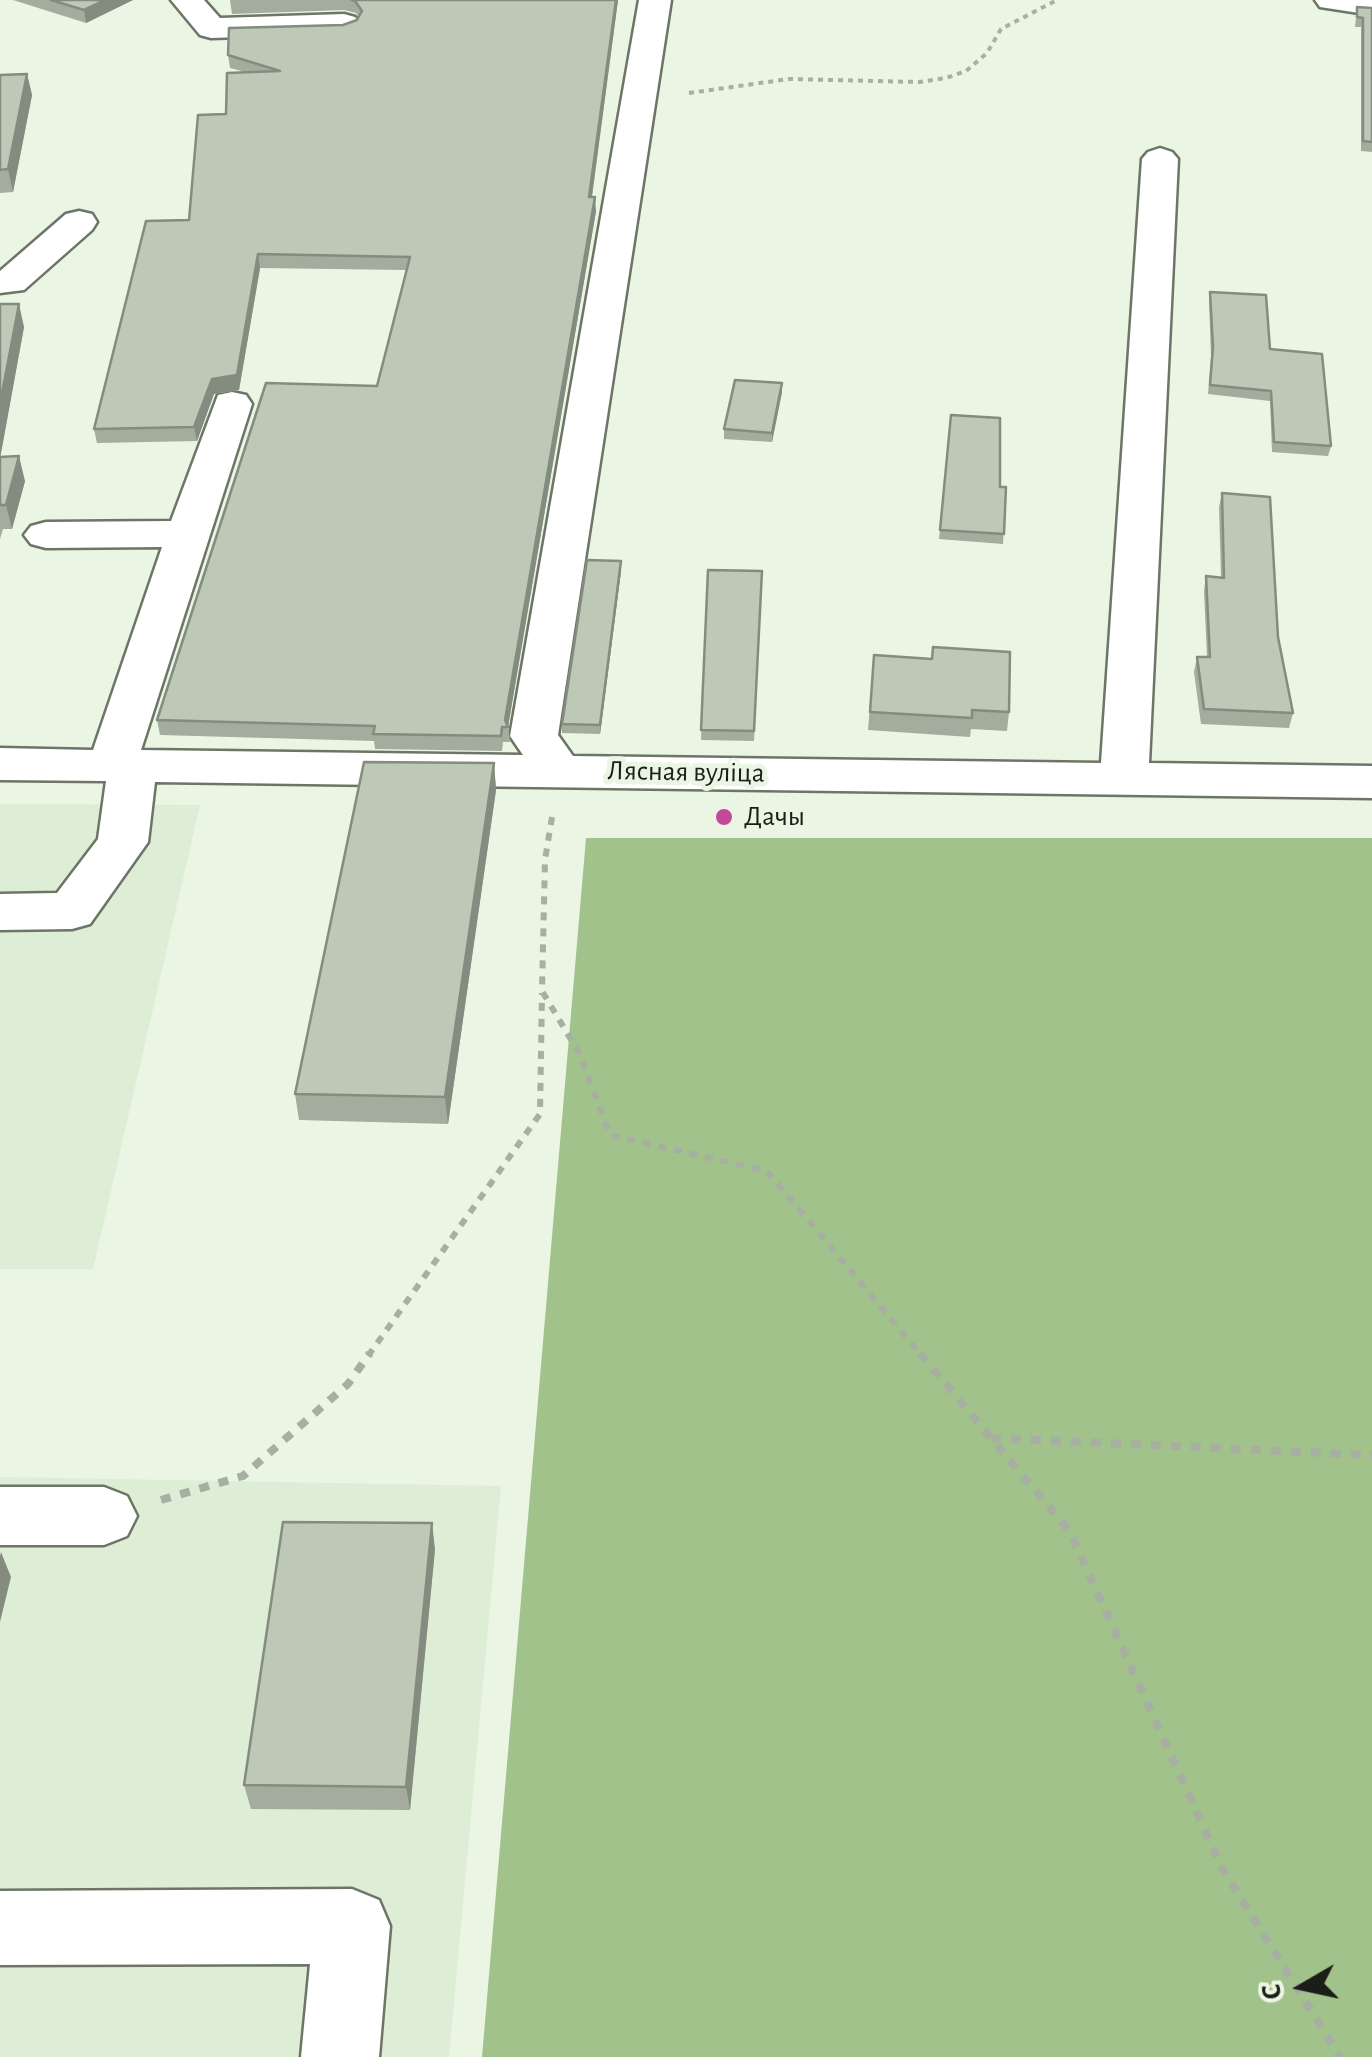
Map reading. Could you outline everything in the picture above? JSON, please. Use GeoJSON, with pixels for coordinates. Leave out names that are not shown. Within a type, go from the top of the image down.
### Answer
{"type":"FeatureCollection","features":[{"type":"Feature","properties":{"kind":"street"},"geometry":{"type":"LineString","coordinates":[[188,0],[211,28],[344,24]]}},
{"type":"Feature","properties":{"kind":"street"},"geometry":{"type":"LineString","coordinates":[[558,770],[534,736],[655,0]]}},
{"type":"Feature","properties":{"kind":"street"},"geometry":{"type":"LineString","coordinates":[[1331,0],[1372,6]]}},
{"type":"Feature","properties":{"kind":"street"},"geometry":{"type":"LineString","coordinates":[[1124,781],[1160,159]]}},
{"type":"Feature","properties":{"kind":"street"},"geometry":{"type":"LineString","coordinates":[[0,282],[11,282],[80,222]]}},
{"type":"Feature","properties":{"kind":"street"},"geometry":{"type":"LineString","coordinates":[[0,912],[72,911],[123,842],[122,764],[189,534],[232,404]]}},
{"type":"Feature","properties":{"kind":"street"},"geometry":{"type":"LineString","coordinates":[[46,535],[189,534]]}},
{"type":"Feature","properties":{"kind":"street","name":"Лясная вуліца"},"geometry":{"type":"LineString","coordinates":[[0,764],[1372,782]]}},
{"type":"Feature","properties":{"kind":"street"},"geometry":{"type":"LineString","coordinates":[[0,1516],[104,1516]]}},
{"type":"Feature","properties":{"kind":"street"},"geometry":{"type":"LineString","coordinates":[[0,1928],[352,1926],[340,2057]]}},
{"type":"Feature","properties":{"kind":"path"},"geometry":{"type":"LineString","coordinates":[[637,106],[745,83],[789,79],[919,82],[946,78],[966,71],[987,53],[1001,29],[1057,0]]}},
{"type":"Feature","properties":{"kind":"path"},"geometry":{"type":"LineString","coordinates":[[104,1516],[244,1476],[348,1384],[540,1114],[545,860],[558,770]]}},
{"type":"Feature","properties":{"kind":"path"},"geometry":{"type":"LineString","coordinates":[[542,992],[578,1054],[610,1135],[767,1171],[1070,1532],[1222,1868],[1340,2057]]}},
{"type":"Feature","properties":{"kind":"path"},"geometry":{"type":"LineString","coordinates":[[991,1438],[1372,1455]]}},
{"type":"Feature","properties":{"kind":"shaded area"},"geometry":{"type":"Polygon","coordinates":[[[0,804],[200,805],[93,1269],[0,1269],[0,804]]]}},
{"type":"Feature","properties":{"kind":"shaded area"},"geometry":{"type":"Polygon","coordinates":[[[0,1477],[501,1486],[449,2057],[0,2057],[0,1477]]]}},
{"type":"Feature","properties":{"kind":"green space"},"geometry":{"type":"Polygon","coordinates":[[[586,838],[1372,838],[1372,2057],[482,2057],[586,838]]]}},
{"type":"Feature","properties":{"kind":"building"},"geometry":{"type":"Polygon","coordinates":[[[51,0],[105,0],[84,10],[51,0]]]}},
{"type":"Feature","properties":{"kind":"building"},"geometry":{"type":"Polygon","coordinates":[[[352,0],[616,0],[589,197],[595,197],[505,720],[508,727],[502,727],[501,736],[373,734],[375,726],[157,720],[266,383],[377,386],[410,257],[258,254],[237,375],[212,379],[194,427],[94,429],[146,221],[189,220],[198,115],[226,114],[227,73],[280,71],[228,55],[229,28],[343,25],[357,20],[362,11],[352,0]]]}},
{"type":"Feature","properties":{"kind":"building"},"geometry":{"type":"Polygon","coordinates":[[[1357,7],[1372,8],[1372,142],[1363,141],[1363,18],[1357,17],[1357,7]]]}},
{"type":"Feature","properties":{"kind":"building"},"geometry":{"type":"Polygon","coordinates":[[[27,74],[8,169],[0,170],[0,75],[27,74]]]}},
{"type":"Feature","properties":{"kind":"building"},"geometry":{"type":"Polygon","coordinates":[[[1210,292],[1266,295],[1270,349],[1322,354],[1331,446],[1274,442],[1271,391],[1210,385],[1210,292]]]}},
{"type":"Feature","properties":{"kind":"building"},"geometry":{"type":"Polygon","coordinates":[[[0,304],[19,304],[0,404],[0,304]]]}},
{"type":"Feature","properties":{"kind":"building"},"geometry":{"type":"Polygon","coordinates":[[[735,380],[782,383],[772,433],[724,429],[735,380]]]}},
{"type":"Feature","properties":{"kind":"building"},"geometry":{"type":"Polygon","coordinates":[[[951,415],[1000,418],[1000,487],[1006,487],[1004,534],[940,530],[951,415]]]}},
{"type":"Feature","properties":{"kind":"building"},"geometry":{"type":"Polygon","coordinates":[[[19,456],[6,505],[0,505],[0,457],[19,456]]]}},
{"type":"Feature","properties":{"kind":"building"},"geometry":{"type":"Polygon","coordinates":[[[1222,493],[1270,497],[1278,637],[1293,713],[1204,709],[1197,657],[1210,657],[1206,576],[1224,578],[1222,493]]]}},
{"type":"Feature","properties":{"kind":"building"},"geometry":{"type":"Polygon","coordinates":[[[587,560],[621,561],[600,725],[562,724],[587,560]]]}},
{"type":"Feature","properties":{"kind":"building"},"geometry":{"type":"Polygon","coordinates":[[[708,570],[762,571],[754,731],[701,730],[708,570]]]}},
{"type":"Feature","properties":{"kind":"building"},"geometry":{"type":"Polygon","coordinates":[[[933,647],[1010,652],[1009,712],[972,710],[972,718],[870,712],[874,655],[932,659],[933,647]]]}},
{"type":"Feature","properties":{"kind":"building"},"geometry":{"type":"Polygon","coordinates":[[[364,762],[494,763],[445,1097],[295,1094],[364,762]]]}},
{"type":"Feature","properties":{"kind":"building"},"geometry":{"type":"Polygon","coordinates":[[[283,1522],[432,1523],[406,1787],[244,1785],[283,1522]]]}},
{"type":"Feature","properties":{"kind":"place","name":"Дачы"},"geometry":{"type":"Point","coordinates":[724,817]}}]}
